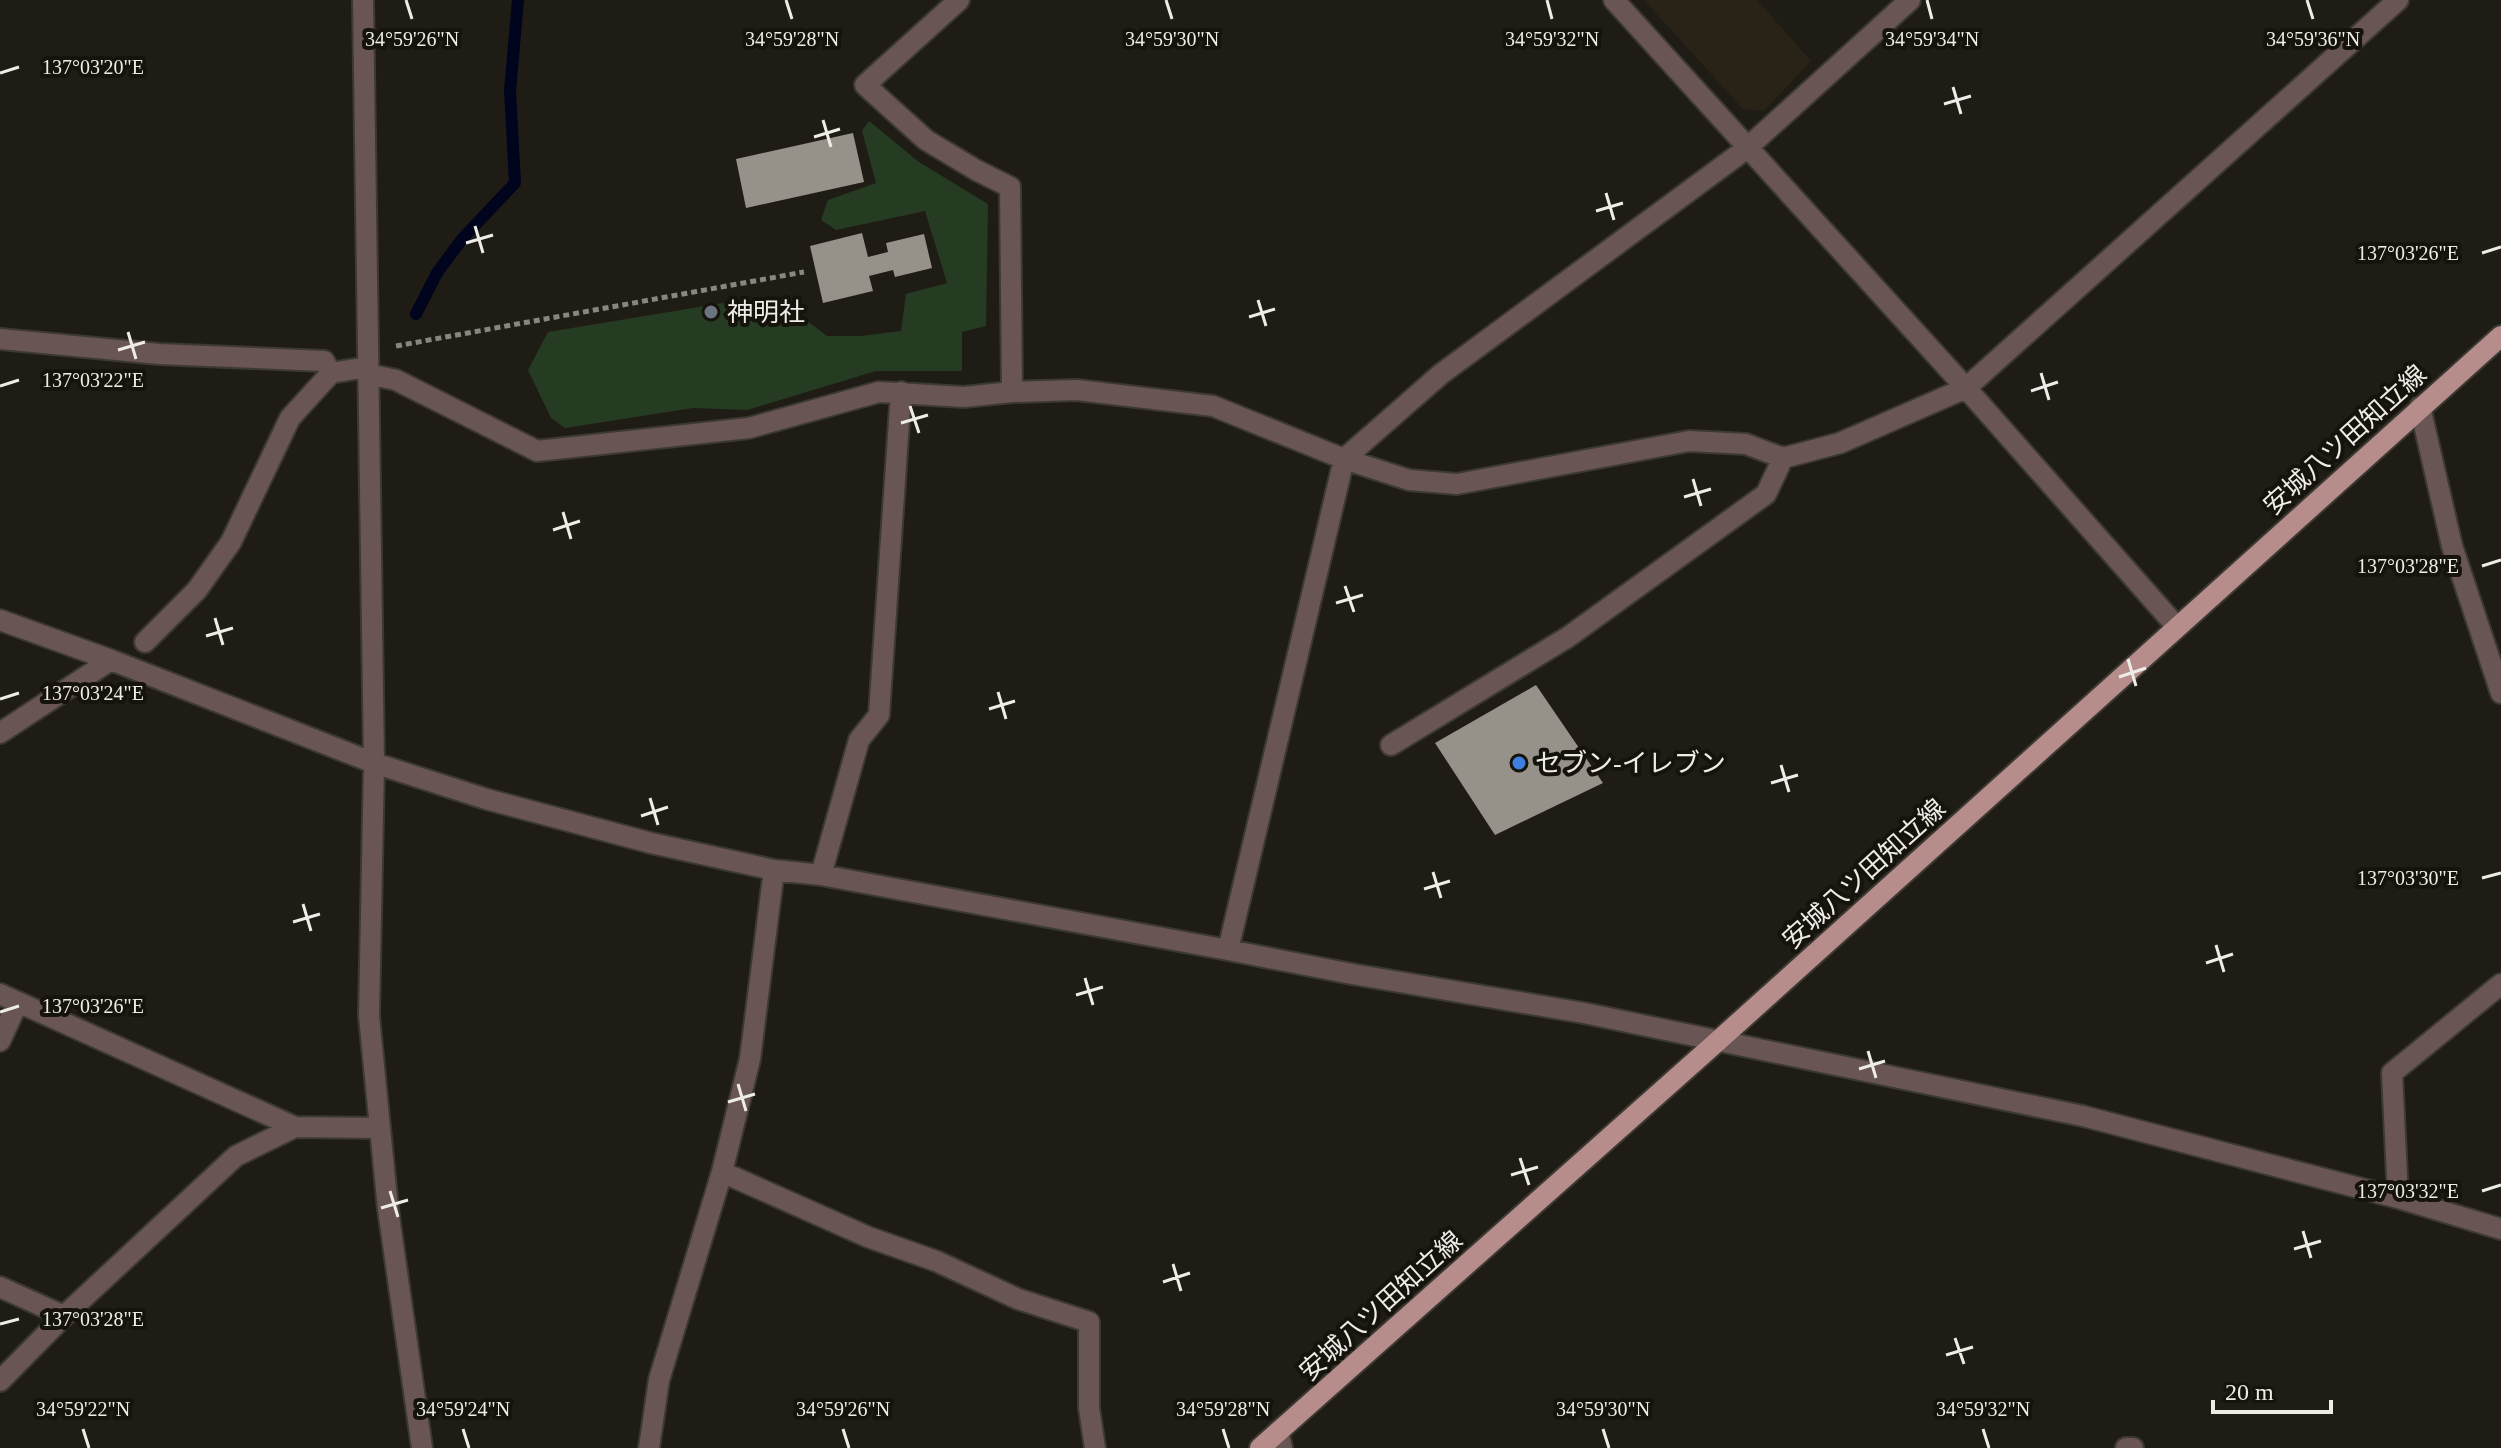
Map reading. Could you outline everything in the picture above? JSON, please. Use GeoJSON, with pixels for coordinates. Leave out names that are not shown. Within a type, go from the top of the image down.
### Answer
{"type":"FeatureCollection","features":[{"type":"Feature","properties":{"kind":"main road","name":"安城八ツ田知立線"},"geometry":{"type":"LineString","coordinates":[[1260,1448],[1280,1440],[2501,336]]}},
{"type":"Feature","properties":{"kind":"street"},"geometry":{"type":"LineString","coordinates":[[363,0],[374,763],[369,1016],[378,1128],[422,1448]]}},
{"type":"Feature","properties":{"kind":"street"},"geometry":{"type":"LineString","coordinates":[[959,0],[865,85],[926,140],[1010,187],[1012,392]]}},
{"type":"Feature","properties":{"kind":"street"},"geometry":{"type":"LineString","coordinates":[[1614,0],[1966,388],[2177,627]]}},
{"type":"Feature","properties":{"kind":"street"},"geometry":{"type":"LineString","coordinates":[[1228,950],[1344,459],[1441,374],[1746,149],[1910,0]]}},
{"type":"Feature","properties":{"kind":"street"},"geometry":{"type":"LineString","coordinates":[[145,642],[197,590],[231,542],[290,418],[331,373],[367,364],[537,451],[749,428],[879,392],[964,397],[1077,390],[1213,406],[1344,459],[1409,480],[1457,484],[1689,441],[1746,444],[1783,458],[1840,443],[1966,388],[2398,0]]}},
{"type":"Feature","properties":{"kind":"street"},"geometry":{"type":"LineString","coordinates":[[0,339],[159,354],[324,361],[331,373]]}},
{"type":"Feature","properties":{"kind":"street"},"geometry":{"type":"LineString","coordinates":[[821,875],[859,740],[879,715],[901,392]]}},
{"type":"Feature","properties":{"kind":"street"},"geometry":{"type":"LineString","coordinates":[[2420,407],[2452,546],[2501,693]]}},
{"type":"Feature","properties":{"kind":"street"},"geometry":{"type":"LineString","coordinates":[[1391,745],[1568,637],[1766,494],[1783,458]]}},
{"type":"Feature","properties":{"kind":"street"},"geometry":{"type":"LineString","coordinates":[[0,620],[374,763],[486,799],[651,843],[774,870],[821,875],[1719,1040],[2083,1116],[2398,1198],[2501,1229]]}},
{"type":"Feature","properties":{"kind":"street"},"geometry":{"type":"LineString","coordinates":[[0,733],[111,660]]}},
{"type":"Feature","properties":{"kind":"street"},"geometry":{"type":"LineString","coordinates":[[653,1447],[659,1380],[722,1172],[750,1059],[774,870]]}},
{"type":"Feature","properties":{"kind":"street"},"geometry":{"type":"LineString","coordinates":[[2398,1198],[2392,1073],[2501,984]]}},
{"type":"Feature","properties":{"kind":"street"},"geometry":{"type":"LineString","coordinates":[[0,1041],[9,998],[295,1127],[378,1128]]}},
{"type":"Feature","properties":{"kind":"street"},"geometry":{"type":"LineString","coordinates":[[0,1381],[64,1316],[236,1156],[295,1127]]}},
{"type":"Feature","properties":{"kind":"street"},"geometry":{"type":"LineString","coordinates":[[722,1172],[868,1237],[936,1261],[1018,1299],[1089,1322],[1089,1408],[1095,1448]]}},
{"type":"Feature","properties":{"kind":"street"},"geometry":{"type":"LineString","coordinates":[[0,1287],[64,1316]]}},
{"type":"Feature","properties":{"kind":"street"},"geometry":{"type":"LineString","coordinates":[[2126,1448],[2133,1448]]}},
{"type":"Feature","properties":{"kind":"path"},"geometry":{"type":"LineString","coordinates":[[367,364],[804,272]]}},
{"type":"Feature","properties":{"kind":"shaded area"},"geometry":{"type":"Polygon","coordinates":[[[1644,0],[1757,0],[1811,61],[1764,111],[1743,109],[1644,0]]]}},
{"type":"Feature","properties":{"kind":"green space"},"geometry":{"type":"Polygon","coordinates":[[[869,121],[919,162],[988,204],[986,326],[962,332],[962,371],[876,371],[747,410],[693,408],[565,428],[551,418],[528,370],[548,332],[723,303],[765,326],[802,317],[827,336],[901,331],[906,294],[947,283],[925,211],[836,230],[821,220],[828,200],[876,183],[862,131],[869,121]]]}},
{"type":"Feature","properties":{"kind":"building"},"geometry":{"type":"Polygon","coordinates":[[[853,133],[864,182],[746,208],[736,159],[853,133]]]}},
{"type":"Feature","properties":{"kind":"building"},"geometry":{"type":"Polygon","coordinates":[[[862,233],[868,257],[888,252],[886,243],[924,234],[932,268],[895,277],[893,270],[869,276],[873,291],[823,303],[810,246],[862,233]]]}},
{"type":"Feature","properties":{"kind":"building","name":"セブン-イレブン"},"geometry":{"type":"Polygon","coordinates":[[[1536,685],[1603,783],[1495,835],[1435,743],[1536,685]]]}},
{"type":"Feature","properties":{"kind":"waterway"},"geometry":{"type":"LineString","coordinates":[[416,314],[437,273],[462,239],[515,183],[510,91],[518,0]]}},
{"type":"Feature","properties":{"kind":"place","name":"神明社"},"geometry":{"type":"Point","coordinates":[711,312]}},
{"type":"Feature","properties":{"kind":"place","name":"セブン-イレブン"},"geometry":{"type":"Point","coordinates":[1519,763]}}]}
